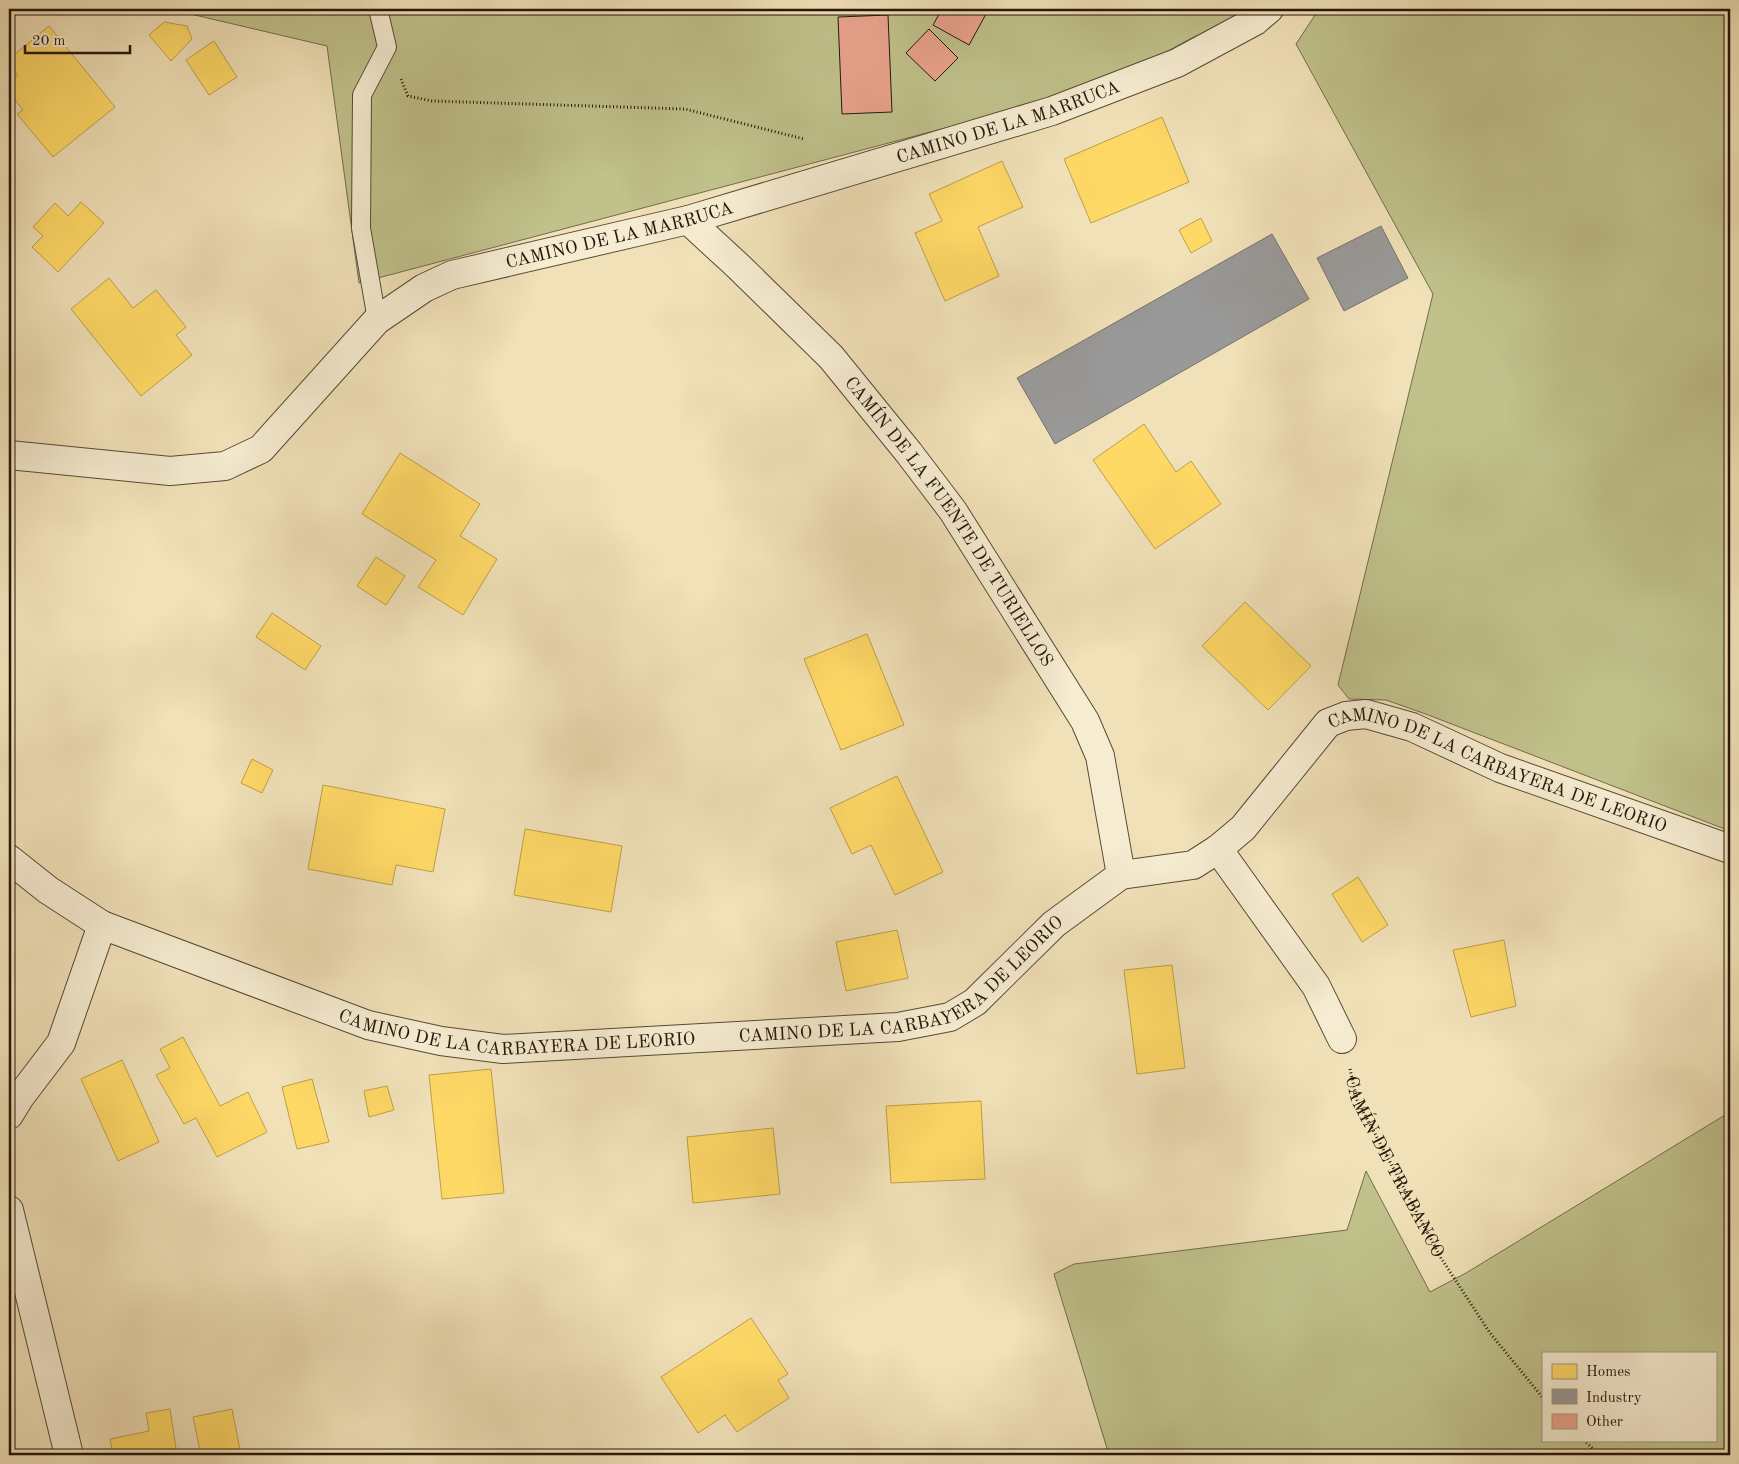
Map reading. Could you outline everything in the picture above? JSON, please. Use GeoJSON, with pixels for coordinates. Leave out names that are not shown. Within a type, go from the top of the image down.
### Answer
{"type":"FeatureCollection","features":[{"type":"Feature","properties":{"kind":"street","name":"CAMINO DE LA MARRUCA"},"geometry":{"type":"LineString","coordinates":[[9,455],[170,471],[225,466],[260,449],[377,320],[424,288],[452,275],[688,220],[1052,111],[1177,62],[1255,21],[1269,9]]}},
{"type":"Feature","properties":{"kind":"street","name":"CAMÍN DE LA FUENTE DE TURIELLOS"},"geometry":{"type":"LineString","coordinates":[[688,220],[831,357],[910,453],[954,511],[1085,721],[1100,756],[1121,874]]}},
{"type":"Feature","properties":{"kind":"street","name":"CAMINO DE LA CARBAYERA DE LEORIO"},"geometry":{"type":"LineString","coordinates":[[9,860],[48,890],[102,925],[368,1025],[441,1041],[503,1049],[898,1028],[950,1017],[975,1002],[1054,924],[1121,874],[1193,864],[1218,849],[1243,828],[1328,723],[1346,716],[1366,714],[1412,727],[1500,768],[1730,849]]}},
{"type":"Feature","properties":{"kind":"street"},"geometry":{"type":"LineString","coordinates":[[1218,849],[1316,986],[1342,1039]]}},
{"type":"Feature","properties":{"kind":"street"},"geometry":{"type":"LineString","coordinates":[[9,1115],[20,1097],[61,1043],[102,925]]}},
{"type":"Feature","properties":{"kind":"street"},"geometry":{"type":"LineString","coordinates":[[9,1210],[69,1455]]}},
{"type":"Feature","properties":{"kind":"lane"},"geometry":{"type":"LineString","coordinates":[[377,320],[361,228],[362,95],[387,47],[378,9]]}},
{"type":"Feature","properties":{"kind":"path"},"geometry":{"type":"LineString","coordinates":[[387,47],[408,96],[432,101],[685,109],[804,139]]}},
{"type":"Feature","properties":{"kind":"path","name":"CAMÍN DE TRABANCO"},"geometry":{"type":"LineString","coordinates":[[1342,1039],[1357,1100],[1440,1258],[1490,1332],[1542,1397]]}},
{"type":"Feature","properties":{"kind":"path"},"geometry":{"type":"LineString","coordinates":[[1586,1442],[1599,1455]]}},
{"type":"Feature","properties":{"kind":"green space"},"geometry":{"type":"Polygon","coordinates":[[[169,9],[1249,9],[1122,76],[1059,98],[359,283],[327,46],[169,9]]]}},
{"type":"Feature","properties":{"kind":"green space"},"geometry":{"type":"Polygon","coordinates":[[[1319,9],[1730,9],[1730,831],[1386,700],[1349,699],[1338,685],[1433,294],[1296,44],[1319,9]]]}},
{"type":"Feature","properties":{"kind":"green space"},"geometry":{"type":"Polygon","coordinates":[[[1730,1112],[1730,1455],[1109,1455],[1054,1274],[1074,1264],[1347,1230],[1366,1171],[1430,1292],[1466,1273],[1730,1112]]]}},
{"type":"Feature","properties":{"kind":"building: Homes"},"geometry":{"type":"Polygon","coordinates":[[[164,22],[187,26],[192,39],[171,61],[149,35],[164,22]]]}},
{"type":"Feature","properties":{"kind":"building: Homes"},"geometry":{"type":"Polygon","coordinates":[[[49,26],[115,107],[53,157],[17,114],[23,110],[9,92],[9,83],[18,75],[9,64],[9,59],[49,26]]]}},
{"type":"Feature","properties":{"kind":"building: Homes"},"geometry":{"type":"Polygon","coordinates":[[[214,41],[237,77],[209,95],[186,60],[214,41]]]}},
{"type":"Feature","properties":{"kind":"building: Homes"},"geometry":{"type":"Polygon","coordinates":[[[1162,117],[1189,182],[1091,223],[1064,159],[1162,117]]]}},
{"type":"Feature","properties":{"kind":"building: Homes"},"geometry":{"type":"Polygon","coordinates":[[[1002,161],[1023,207],[978,227],[999,276],[945,301],[915,233],[942,221],[929,194],[1002,161]]]}},
{"type":"Feature","properties":{"kind":"building: Homes"},"geometry":{"type":"Polygon","coordinates":[[[81,202],[104,223],[58,272],[32,247],[43,236],[33,227],[55,203],[68,216],[81,202]]]}},
{"type":"Feature","properties":{"kind":"building: Homes"},"geometry":{"type":"Polygon","coordinates":[[[1201,218],[1212,241],[1191,253],[1179,230],[1201,218]]]}},
{"type":"Feature","properties":{"kind":"building: Homes"},"geometry":{"type":"Polygon","coordinates":[[[109,278],[133,308],[156,290],[186,327],[176,335],[192,355],[141,396],[71,309],[109,278]]]}},
{"type":"Feature","properties":{"kind":"building: Homes"},"geometry":{"type":"Polygon","coordinates":[[[1144,424],[1176,472],[1191,461],[1221,504],[1155,549],[1093,460],[1144,424]]]}},
{"type":"Feature","properties":{"kind":"building: Homes"},"geometry":{"type":"Polygon","coordinates":[[[400,453],[480,504],[460,536],[497,559],[463,615],[418,587],[436,560],[362,514],[400,453]]]}},
{"type":"Feature","properties":{"kind":"building: Homes"},"geometry":{"type":"Polygon","coordinates":[[[376,557],[405,576],[386,605],[357,586],[376,557]]]}},
{"type":"Feature","properties":{"kind":"building: Homes"},"geometry":{"type":"Polygon","coordinates":[[[1245,602],[1311,666],[1268,710],[1202,646],[1245,602]]]}},
{"type":"Feature","properties":{"kind":"building: Homes"},"geometry":{"type":"Polygon","coordinates":[[[272,613],[321,646],[305,670],[256,637],[272,613]]]}},
{"type":"Feature","properties":{"kind":"building: Homes"},"geometry":{"type":"Polygon","coordinates":[[[867,634],[904,725],[841,750],[804,659],[867,634]]]}},
{"type":"Feature","properties":{"kind":"building: Homes"},"geometry":{"type":"Polygon","coordinates":[[[252,759],[273,770],[262,793],[241,783],[252,759]]]}},
{"type":"Feature","properties":{"kind":"building: Homes"},"geometry":{"type":"Polygon","coordinates":[[[897,776],[943,872],[895,895],[871,845],[852,854],[830,808],[897,776]]]}},
{"type":"Feature","properties":{"kind":"building: Homes"},"geometry":{"type":"Polygon","coordinates":[[[323,785],[445,809],[433,872],[396,865],[392,885],[308,869],[323,785]]]}},
{"type":"Feature","properties":{"kind":"building: Homes"},"geometry":{"type":"Polygon","coordinates":[[[525,829],[622,846],[611,912],[514,895],[525,829]]]}},
{"type":"Feature","properties":{"kind":"building: Homes"},"geometry":{"type":"Polygon","coordinates":[[[1358,877],[1388,925],[1362,942],[1332,894],[1358,877]]]}},
{"type":"Feature","properties":{"kind":"building: Homes"},"geometry":{"type":"Polygon","coordinates":[[[897,930],[908,978],[846,991],[836,942],[897,930]]]}},
{"type":"Feature","properties":{"kind":"building: Homes"},"geometry":{"type":"Polygon","coordinates":[[[1504,940],[1516,1006],[1471,1017],[1453,950],[1504,940]]]}},
{"type":"Feature","properties":{"kind":"building: Homes"},"geometry":{"type":"Polygon","coordinates":[[[1172,965],[1185,1068],[1137,1074],[1124,970],[1172,965]]]}},
{"type":"Feature","properties":{"kind":"building: Homes"},"geometry":{"type":"Polygon","coordinates":[[[183,1037],[220,1106],[248,1092],[267,1132],[217,1157],[196,1118],[184,1124],[156,1075],[170,1068],[160,1049],[183,1037]]]}},
{"type":"Feature","properties":{"kind":"building: Homes"},"geometry":{"type":"Polygon","coordinates":[[[122,1060],[159,1142],[118,1161],[81,1079],[122,1060]]]}},
{"type":"Feature","properties":{"kind":"building: Homes"},"geometry":{"type":"Polygon","coordinates":[[[491,1069],[504,1193],[442,1199],[429,1075],[491,1069]]]}},
{"type":"Feature","properties":{"kind":"building: Homes"},"geometry":{"type":"Polygon","coordinates":[[[312,1079],[329,1142],[297,1149],[282,1087],[312,1079]]]}},
{"type":"Feature","properties":{"kind":"building: Homes"},"geometry":{"type":"Polygon","coordinates":[[[387,1086],[394,1110],[369,1117],[364,1091],[387,1086]]]}},
{"type":"Feature","properties":{"kind":"building: Homes"},"geometry":{"type":"Polygon","coordinates":[[[981,1101],[985,1179],[891,1183],[886,1106],[981,1101]]]}},
{"type":"Feature","properties":{"kind":"building: Homes"},"geometry":{"type":"Polygon","coordinates":[[[773,1128],[780,1194],[693,1203],[687,1137],[773,1128]]]}},
{"type":"Feature","properties":{"kind":"building: Homes"},"geometry":{"type":"Polygon","coordinates":[[[751,1318],[788,1374],[778,1380],[789,1398],[737,1432],[725,1415],[698,1433],[661,1377],[751,1318]]]}},
{"type":"Feature","properties":{"kind":"building: Homes"},"geometry":{"type":"Polygon","coordinates":[[[170,1409],[177,1455],[113,1455],[110,1439],[149,1431],[146,1413],[170,1409]]]}},
{"type":"Feature","properties":{"kind":"building: Homes"},"geometry":{"type":"Polygon","coordinates":[[[232,1409],[240,1450],[213,1455],[201,1455],[193,1417],[232,1409]]]}},
{"type":"Feature","properties":{"kind":"building: Industry"},"geometry":{"type":"Polygon","coordinates":[[[1381,226],[1408,278],[1344,311],[1317,258],[1381,226]]]}},
{"type":"Feature","properties":{"kind":"building: Industry"},"geometry":{"type":"Polygon","coordinates":[[[1272,234],[1309,299],[1055,444],[1017,378],[1272,234]]]}},
{"type":"Feature","properties":{"kind":"building: Other"},"geometry":{"type":"Polygon","coordinates":[[[942,9],[976,9],[986,14],[969,45],[933,25],[942,9]]]}},
{"type":"Feature","properties":{"kind":"building: Other"},"geometry":{"type":"Polygon","coordinates":[[[888,15],[892,112],[842,114],[838,17],[888,15]]]}},
{"type":"Feature","properties":{"kind":"building: Other"},"geometry":{"type":"Polygon","coordinates":[[[929,29],[958,58],[935,81],[906,53],[929,29]]]}}]}
